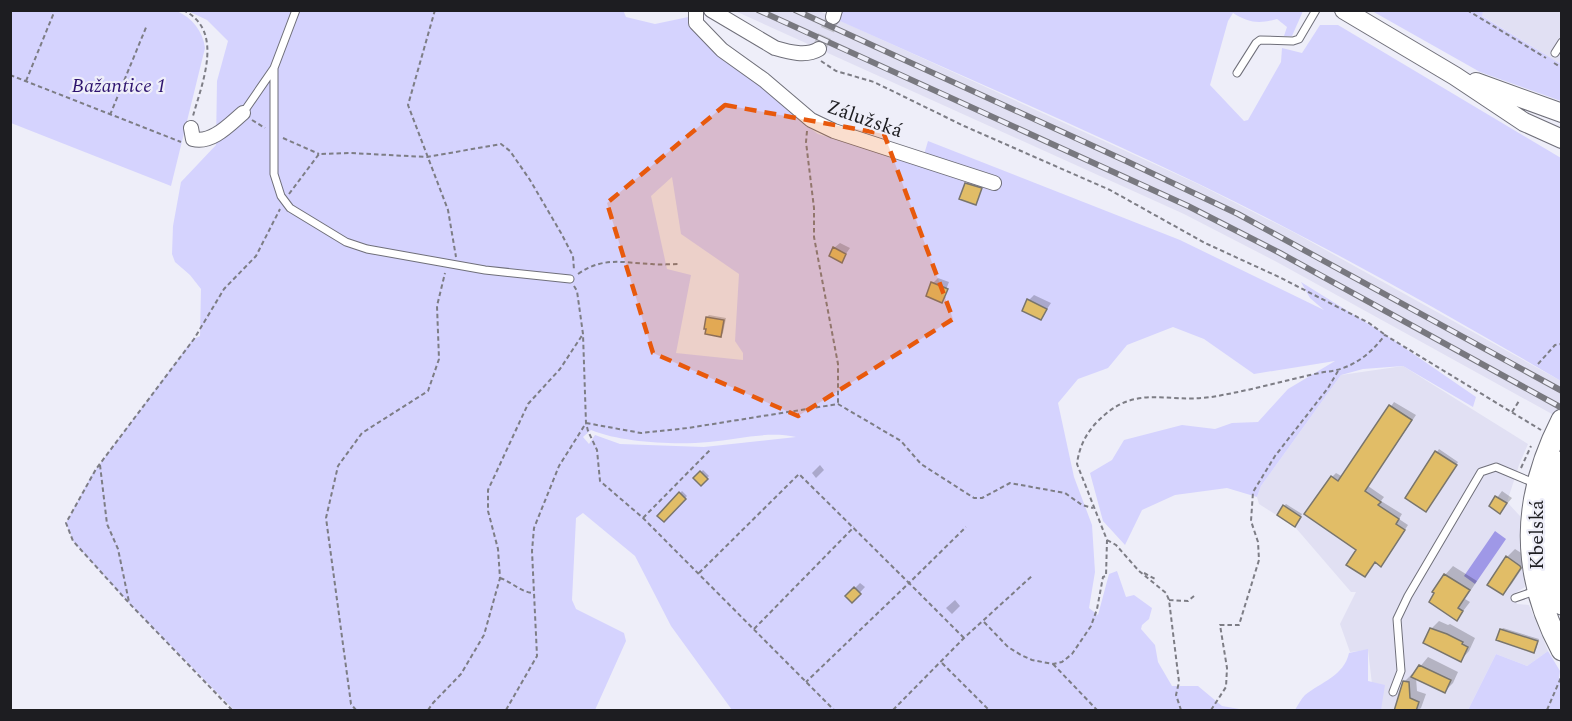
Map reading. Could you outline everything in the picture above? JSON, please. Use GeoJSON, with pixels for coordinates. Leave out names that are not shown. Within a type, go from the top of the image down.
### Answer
{"type":"FeatureCollection","features":[{"type":"Feature","properties":{"kind":"main road"},"geometry":{"type":"LineString","coordinates":[[1344,10],[1455,76],[1509,113],[1562,139]]}},
{"type":"Feature","properties":{"kind":"main road"},"geometry":{"type":"LineString","coordinates":[[1455,76],[1562,113]]}},
{"type":"Feature","properties":{"kind":"main road","name":"Kbelská"},"geometry":{"type":"LineString","coordinates":[[1558,429],[1536,484],[1531,522],[1538,590],[1548,621],[1562,650]]}},
{"type":"Feature","properties":{"kind":"main road","name":"Kbelská"},"geometry":{"type":"LineString","coordinates":[[1562,462],[1554,489],[1550,524],[1552,568],[1562,604]]}},
{"type":"Feature","properties":{"kind":"street","name":"Zálužská"},"geometry":{"type":"LineString","coordinates":[[696,10],[696,23],[722,50],[764,80],[811,120],[834,131],[994,183]]}},
{"type":"Feature","properties":{"kind":"street"},"geometry":{"type":"LineString","coordinates":[[711,10],[775,48],[787,51],[816,51]]}},
{"type":"Feature","properties":{"kind":"street"},"geometry":{"type":"LineString","coordinates":[[191,128],[193,139],[206,139],[222,131],[243,113]]}},
{"type":"Feature","properties":{"kind":"lane"},"geometry":{"type":"LineString","coordinates":[[243,113],[274,68],[296,10]]}},
{"type":"Feature","properties":{"kind":"lane"},"geometry":{"type":"LineString","coordinates":[[1237,73],[1260,40],[1293,41],[1299,39],[1316,10]]}},
{"type":"Feature","properties":{"kind":"lane"},"geometry":{"type":"LineString","coordinates":[[1555,53],[1562,42]]}},
{"type":"Feature","properties":{"kind":"lane"},"geometry":{"type":"LineString","coordinates":[[274,68],[274,174],[281,196],[290,208],[346,242],[367,249],[485,270],[572,278]]}},
{"type":"Feature","properties":{"kind":"lane"},"geometry":{"type":"LineString","coordinates":[[1393,692],[1401,671],[1397,619],[1480,472],[1496,467],[1536,484]]}},
{"type":"Feature","properties":{"kind":"lane"},"geometry":{"type":"LineString","coordinates":[[1515,598],[1538,590]]}},
{"type":"Feature","properties":{"kind":"path"},"geometry":{"type":"LineString","coordinates":[[26,81],[55,10]]}},
{"type":"Feature","properties":{"kind":"path"},"geometry":{"type":"LineString","coordinates":[[183,10],[198,21],[208,40],[206,67],[191,128]]}},
{"type":"Feature","properties":{"kind":"path"},"geometry":{"type":"LineString","coordinates":[[435,10],[408,105],[448,210],[458,266]]}},
{"type":"Feature","properties":{"kind":"path"},"geometry":{"type":"LineString","coordinates":[[1467,10],[1562,68]]}},
{"type":"Feature","properties":{"kind":"path"},"geometry":{"type":"LineString","coordinates":[[110,115],[147,25]]}},
{"type":"Feature","properties":{"kind":"path"},"geometry":{"type":"LineString","coordinates":[[816,51],[819,59],[836,72],[874,82],[964,126],[1110,190],[1205,243],[1279,277],[1369,324],[1512,412],[1558,429]]}},
{"type":"Feature","properties":{"kind":"path"},"geometry":{"type":"LineString","coordinates":[[10,75],[182,143]]}},
{"type":"Feature","properties":{"kind":"path"},"geometry":{"type":"LineString","coordinates":[[243,113],[275,134],[319,154],[350,153],[427,157],[501,144],[510,151],[530,180],[573,256],[572,278],[577,291],[583,334],[586,423],[597,450],[600,481],[643,518],[834,711]]}},
{"type":"Feature","properties":{"kind":"path"},"geometry":{"type":"LineString","coordinates":[[811,120],[807,126],[806,142],[814,208],[814,237],[838,364],[838,404]]}},
{"type":"Feature","properties":{"kind":"path"},"geometry":{"type":"LineString","coordinates":[[232,711],[73,541],[66,523],[100,465],[194,339],[224,289],[256,256],[284,200],[319,154]]}},
{"type":"Feature","properties":{"kind":"path"},"geometry":{"type":"LineString","coordinates":[[572,278],[590,266],[610,261],[680,264]]}},
{"type":"Feature","properties":{"kind":"path"},"geometry":{"type":"LineString","coordinates":[[356,711],[351,704],[326,518],[338,466],[362,433],[428,392],[439,359],[437,306],[447,264]]}},
{"type":"Feature","properties":{"kind":"path"},"geometry":{"type":"LineString","coordinates":[[428,711],[461,674],[484,635],[500,578],[498,549],[488,511],[488,490],[528,404],[560,369],[583,334]]}},
{"type":"Feature","properties":{"kind":"path"},"geometry":{"type":"LineString","coordinates":[[984,622],[1008,647],[1021,655],[1032,660],[1053,664],[1062,662],[1072,654],[1091,627],[1103,576],[1106,576],[1107,540],[1077,464],[1078,454],[1089,431],[1108,411],[1130,399],[1161,396],[1196,399],[1323,372],[1339,371],[1352,365],[1385,335]]}},
{"type":"Feature","properties":{"kind":"path"},"geometry":{"type":"LineString","coordinates":[[1538,364],[1555,345],[1562,344]]}},
{"type":"Feature","properties":{"kind":"path"},"geometry":{"type":"LineString","coordinates":[[1211,711],[1226,687],[1227,668],[1220,625],[1239,625],[1259,560],[1258,542],[1251,521],[1252,492],[1275,456],[1339,371]]}},
{"type":"Feature","properties":{"kind":"path"},"geometry":{"type":"LineString","coordinates":[[1512,412],[1519,401]]}},
{"type":"Feature","properties":{"kind":"path"},"geometry":{"type":"LineString","coordinates":[[586,423],[641,433],[688,428],[838,404],[901,441],[921,464],[974,498],[982,498],[1010,483],[1065,493],[1082,505],[1094,508]]}},
{"type":"Feature","properties":{"kind":"path"},"geometry":{"type":"LineString","coordinates":[[506,711],[537,656],[532,551],[534,528],[559,466],[586,423]]}},
{"type":"Feature","properties":{"kind":"path"},"geometry":{"type":"LineString","coordinates":[[643,518],[711,449]]}},
{"type":"Feature","properties":{"kind":"path"},"geometry":{"type":"LineString","coordinates":[[100,465],[107,524],[118,549],[129,603]]}},
{"type":"Feature","properties":{"kind":"path"},"geometry":{"type":"LineString","coordinates":[[698,574],[799,474],[964,638]]}},
{"type":"Feature","properties":{"kind":"path"},"geometry":{"type":"LineString","coordinates":[[754,629],[854,527]]}},
{"type":"Feature","properties":{"kind":"path"},"geometry":{"type":"LineString","coordinates":[[806,682],[966,527]]}},
{"type":"Feature","properties":{"kind":"path"},"geometry":{"type":"LineString","coordinates":[[1107,540],[1116,545],[1139,571],[1166,593],[1169,600],[1179,682],[1176,695],[1181,711]]}},
{"type":"Feature","properties":{"kind":"path"},"geometry":{"type":"LineString","coordinates":[[1139,571],[1157,580]]}},
{"type":"Feature","properties":{"kind":"path"},"geometry":{"type":"LineString","coordinates":[[893,711],[964,638],[1033,575]]}},
{"type":"Feature","properties":{"kind":"path"},"geometry":{"type":"LineString","coordinates":[[500,578],[517,589],[534,593]]}},
{"type":"Feature","properties":{"kind":"path"},"geometry":{"type":"LineString","coordinates":[[1169,600],[1188,601],[1194,596]]}},
{"type":"Feature","properties":{"kind":"path"},"geometry":{"type":"LineString","coordinates":[[942,663],[989,711]]}},
{"type":"Feature","properties":{"kind":"path"},"geometry":{"type":"LineString","coordinates":[[1053,664],[1097,711]]}},
{"type":"Feature","properties":{"kind":"path"},"geometry":{"type":"LineString","coordinates":[[1547,711],[1562,675]]}},
{"type":"Feature","properties":{"kind":"highlighted area"},"geometry":{"type":"Polygon","coordinates":[[[725,105],[884,134],[953,319],[798,416],[653,353],[607,203],[725,105]]]}},
{"type":"Feature","properties":{"kind":"shaded area"},"geometry":{"type":"Polygon","coordinates":[[[735,11],[819,11],[1198,184],[1295,233],[1561,381],[1561,419],[1275,261],[1184,214],[735,11]]]}},
{"type":"Feature","properties":{"kind":"shaded area"},"geometry":{"type":"Polygon","coordinates":[[[1483,11],[1561,11],[1561,64],[1481,15],[1483,11]]]}},
{"type":"Feature","properties":{"kind":"shaded area"},"geometry":{"type":"Polygon","coordinates":[[[1403,366],[1528,444],[1507,502],[1520,516],[1520,551],[1525,587],[1512,595],[1517,604],[1529,605],[1548,651],[1527,666],[1496,654],[1468,710],[1381,710],[1372,684],[1368,650],[1350,652],[1340,624],[1356,592],[1351,592],[1295,527],[1259,504],[1257,497],[1261,486],[1341,375],[1403,366]]]}},
{"type":"Feature","properties":{"kind":"shaded area"},"geometry":{"type":"Polygon","coordinates":[[[1495,531],[1506,539],[1475,584],[1464,576],[1495,531]]]}},
{"type":"Feature","properties":{"kind":"green space"},"geometry":{"type":"Polygon","coordinates":[[[623,10],[626,17],[655,24],[693,16],[818,134],[880,153],[923,158],[928,141],[1180,240],[1324,310],[1310,298],[1301,282],[1383,333],[1476,397],[1473,407],[1403,366],[1363,369],[1341,375],[1261,486],[1257,497],[1227,488],[1175,495],[1142,510],[1125,545],[1103,521],[1090,473],[1112,460],[1124,440],[1182,425],[1215,429],[1232,423],[1258,422],[1288,389],[1335,361],[1254,374],[1204,339],[1173,327],[1127,345],[1108,368],[1078,379],[1058,403],[1074,477],[1092,525],[1095,572],[1089,608],[1098,615],[1109,574],[1117,571],[1126,597],[1134,595],[1152,608],[1149,619],[1141,629],[1155,645],[1158,662],[1172,686],[1198,686],[1222,706],[1245,710],[732,710],[671,626],[635,556],[583,513],[576,518],[572,600],[576,609],[624,633],[626,641],[595,710],[234,710],[129,603],[73,541],[66,523],[91,476],[193,339],[200,336],[201,289],[175,262],[172,254],[173,226],[181,182],[216,145],[217,81],[228,41],[207,20],[188,11],[623,10]],[[672,177],[651,196],[667,269],[691,275],[676,353],[743,360],[743,353],[735,341],[739,274],[681,234],[672,177]],[[591,430],[583,437],[589,444],[595,435],[620,444],[704,447],[796,437],[764,435],[709,442],[666,443],[618,438],[591,430]]]}},
{"type":"Feature","properties":{"kind":"green space"},"geometry":{"type":"Polygon","coordinates":[[[840,10],[1303,11],[1292,36],[1284,36],[1287,27],[1277,19],[1254,22],[1233,13],[1228,21],[1210,85],[1244,121],[1248,120],[1281,62],[1282,48],[1302,53],[1320,25],[1338,25],[1561,158],[1561,381],[1291,230],[1110,142],[840,21],[840,10]]]}},
{"type":"Feature","properties":{"kind":"green space","name":"Bažantice 1"},"geometry":{"type":"Polygon","coordinates":[[[10,11],[177,11],[192,21],[202,36],[205,48],[171,186],[11,123],[10,11]]]}},
{"type":"Feature","properties":{"kind":"green space"},"geometry":{"type":"Polygon","coordinates":[[[1372,11],[1483,11],[1482,16],[1561,64],[1561,101],[1480,72],[1372,11]]]}},
{"type":"Feature","properties":{"kind":"green space"},"geometry":{"type":"Polygon","coordinates":[[[1368,649],[1368,681],[1385,685],[1381,710],[1295,710],[1305,695],[1337,673],[1349,653],[1368,649]]]}},
{"type":"Feature","properties":{"kind":"green space"},"geometry":{"type":"Polygon","coordinates":[[[1548,651],[1560,671],[1561,710],[1468,710],[1496,654],[1527,666],[1548,651]]]}},
{"type":"Feature","properties":{"kind":"building"},"geometry":{"type":"Polygon","coordinates":[[[965,183],[982,188],[976,205],[959,199],[965,183]]]}},
{"type":"Feature","properties":{"kind":"building"},"geometry":{"type":"Polygon","coordinates":[[[833,247],[846,254],[842,263],[829,256],[833,247]]]}},
{"type":"Feature","properties":{"kind":"building"},"geometry":{"type":"Polygon","coordinates":[[[931,282],[948,289],[942,303],[926,296],[931,282]]]}},
{"type":"Feature","properties":{"kind":"building"},"geometry":{"type":"Polygon","coordinates":[[[1027,299],[1047,309],[1041,320],[1022,311],[1027,299]]]}},
{"type":"Feature","properties":{"kind":"building"},"geometry":{"type":"Polygon","coordinates":[[[706,317],[724,320],[721,337],[705,334],[706,317]]]}},
{"type":"Feature","properties":{"kind":"building"},"geometry":{"type":"Polygon","coordinates":[[[1389,405],[1412,420],[1365,491],[1381,502],[1378,505],[1399,519],[1396,524],[1405,530],[1381,567],[1375,562],[1365,577],[1346,565],[1356,550],[1304,514],[1331,476],[1338,481],[1389,405]]]}},
{"type":"Feature","properties":{"kind":"building"},"geometry":{"type":"Polygon","coordinates":[[[1435,451],[1457,465],[1426,512],[1405,498],[1435,451]]]}},
{"type":"Feature","properties":{"kind":"building"},"geometry":{"type":"Polygon","coordinates":[[[700,471],[708,479],[701,486],[693,478],[700,471]]]}},
{"type":"Feature","properties":{"kind":"building"},"geometry":{"type":"Polygon","coordinates":[[[679,492],[686,499],[664,522],[657,516],[679,492]]]}},
{"type":"Feature","properties":{"kind":"building"},"geometry":{"type":"Polygon","coordinates":[[[1495,496],[1507,503],[1500,514],[1489,506],[1495,496]]]}},
{"type":"Feature","properties":{"kind":"building"},"geometry":{"type":"Polygon","coordinates":[[[1283,505],[1301,517],[1295,527],[1277,515],[1283,505]]]}},
{"type":"Feature","properties":{"kind":"building"},"geometry":{"type":"Polygon","coordinates":[[[1506,556],[1521,568],[1503,595],[1487,585],[1506,556]]]}},
{"type":"Feature","properties":{"kind":"building"},"geometry":{"type":"Polygon","coordinates":[[[1444,574],[1470,590],[1458,608],[1463,611],[1457,621],[1429,602],[1434,593],[1432,592],[1444,574]]]}},
{"type":"Feature","properties":{"kind":"building"},"geometry":{"type":"Polygon","coordinates":[[[854,587],[861,594],[852,603],[845,596],[854,587]]]}},
{"type":"Feature","properties":{"kind":"building"},"geometry":{"type":"Polygon","coordinates":[[[1430,628],[1463,642],[1462,644],[1468,647],[1461,662],[1423,643],[1430,628]]]}},
{"type":"Feature","properties":{"kind":"building"},"geometry":{"type":"Polygon","coordinates":[[[1500,629],[1538,641],[1534,653],[1496,640],[1500,629]]]}},
{"type":"Feature","properties":{"kind":"building"},"geometry":{"type":"Polygon","coordinates":[[[1419,665],[1451,680],[1445,693],[1411,677],[1419,665]]]}},
{"type":"Feature","properties":{"kind":"building"},"geometry":{"type":"Polygon","coordinates":[[[1403,681],[1409,682],[1410,698],[1419,702],[1416,711],[1394,711],[1403,681]]]}},
{"type":"Feature","properties":{"kind":"tunnel"},"geometry":{"type":"LineString","coordinates":[[819,49],[833,17]]}},
{"type":"Feature","properties":{"kind":"railway"},"geometry":{"type":"LineString","coordinates":[[758,10],[1188,206],[1280,253],[1562,408]]}},
{"type":"Feature","properties":{"kind":"railway"},"geometry":{"type":"LineString","coordinates":[[795,10],[1238,214],[1562,391]]}}]}
